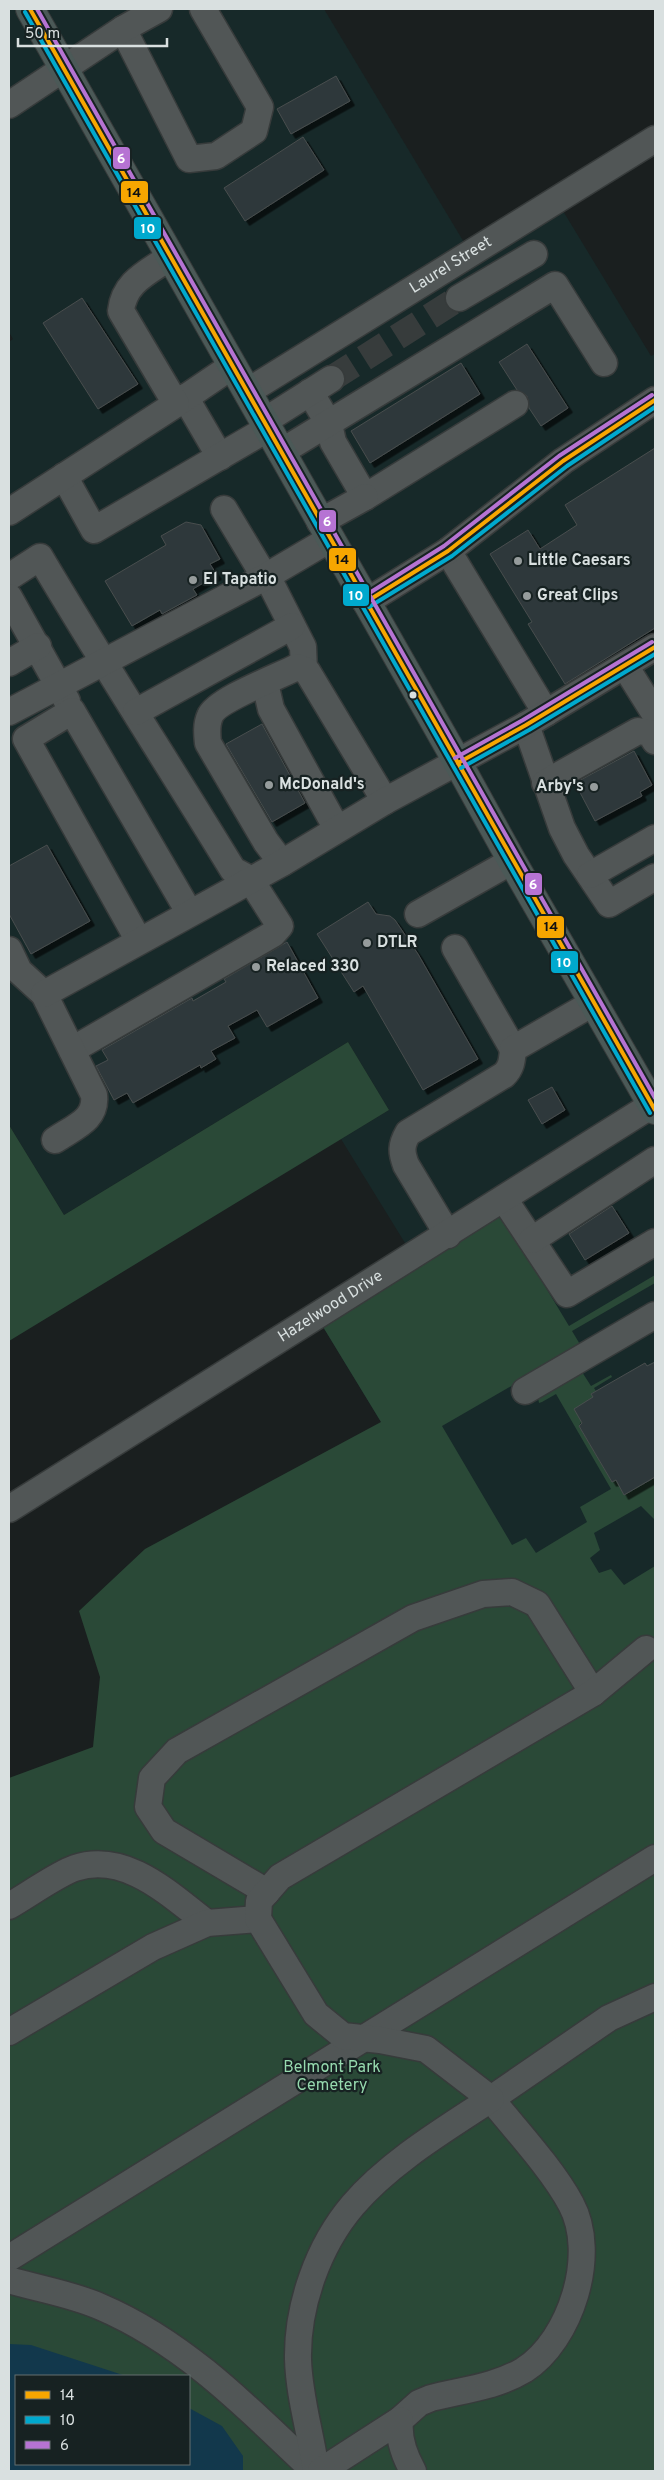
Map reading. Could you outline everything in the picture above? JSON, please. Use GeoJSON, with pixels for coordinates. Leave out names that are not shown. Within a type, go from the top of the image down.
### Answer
{"type":"FeatureCollection","features":[{"type":"Feature","properties":{"kind":"main road"},"geometry":{"type":"LineString","coordinates":[[30,9],[512,861],[654,1107]]}},
{"type":"Feature","properties":{"kind":"street"},"geometry":{"type":"LineString","coordinates":[[9,105],[123,29],[159,9]]}},
{"type":"Feature","properties":{"kind":"street"},"geometry":{"type":"LineString","coordinates":[[123,29],[190,159],[216,156],[254,131],[260,107],[204,9]]}},
{"type":"Feature","properties":{"kind":"street","name":"Laurel Street"},"geometry":{"type":"LineString","coordinates":[[247,392],[655,139]]}},
{"type":"Feature","properties":{"kind":"street"},"geometry":{"type":"LineString","coordinates":[[515,227],[604,363]]}},
{"type":"Feature","properties":{"kind":"street"},"geometry":{"type":"LineString","coordinates":[[459,298],[534,254]]}},
{"type":"Feature","properties":{"kind":"street"},"geometry":{"type":"LineString","coordinates":[[170,257],[129,286],[123,298],[122,312],[220,457]]}},
{"type":"Feature","properties":{"kind":"street"},"geometry":{"type":"LineString","coordinates":[[281,452],[554,286]]}},
{"type":"Feature","properties":{"kind":"street"},"geometry":{"type":"LineString","coordinates":[[9,512],[232,366]]}},
{"type":"Feature","properties":{"kind":"street"},"geometry":{"type":"LineString","coordinates":[[64,476],[94,530],[220,457],[320,386],[333,442],[365,497]]}},
{"type":"Feature","properties":{"kind":"street"},"geometry":{"type":"LineString","coordinates":[[366,602],[448,550],[563,461],[655,400]]}},
{"type":"Feature","properties":{"kind":"street"},"geometry":{"type":"LineString","coordinates":[[9,712],[267,576],[365,497],[515,404]]}},
{"type":"Feature","properties":{"kind":"street"},"geometry":{"type":"LineString","coordinates":[[224,509],[260,569],[267,576],[303,647],[304,670]]}},
{"type":"Feature","properties":{"kind":"street"},"geometry":{"type":"LineString","coordinates":[[448,550],[536,719],[541,771],[562,828],[576,855],[609,904],[655,877]]}},
{"type":"Feature","properties":{"kind":"street"},"geometry":{"type":"LineString","coordinates":[[9,577],[40,557],[103,663],[136,712],[233,870],[250,879],[280,926],[273,934],[72,1050]]}},
{"type":"Feature","properties":{"kind":"street"},"geometry":{"type":"LineString","coordinates":[[9,597],[38,646],[72,711],[189,912]]}},
{"type":"Feature","properties":{"kind":"street"},"geometry":{"type":"LineString","coordinates":[[136,712],[292,626]]}},
{"type":"Feature","properties":{"kind":"street"},"geometry":{"type":"LineString","coordinates":[[9,663],[38,646]]}},
{"type":"Feature","properties":{"kind":"street"},"geometry":{"type":"LineString","coordinates":[[44,994],[282,862],[384,800],[458,763],[536,719],[655,648]]}},
{"type":"Feature","properties":{"kind":"street"},"geometry":{"type":"LineString","coordinates":[[625,666],[655,714]]}},
{"type":"Feature","properties":{"kind":"street"},"geometry":{"type":"LineString","coordinates":[[282,862],[266,842],[208,743],[207,728],[210,714],[225,701],[298,667],[304,670],[307,672],[384,800]]}},
{"type":"Feature","properties":{"kind":"street"},"geometry":{"type":"LineString","coordinates":[[265,683],[271,709],[337,829]]}},
{"type":"Feature","properties":{"kind":"street"},"geometry":{"type":"LineString","coordinates":[[72,711],[26,739],[139,940]]}},
{"type":"Feature","properties":{"kind":"street"},"geometry":{"type":"LineString","coordinates":[[541,771],[638,731],[650,733],[655,741]]}},
{"type":"Feature","properties":{"kind":"street"},"geometry":{"type":"LineString","coordinates":[[590,875],[655,838]]}},
{"type":"Feature","properties":{"kind":"street"},"geometry":{"type":"LineString","coordinates":[[418,914],[512,861]]}},
{"type":"Feature","properties":{"kind":"street"},"geometry":{"type":"LineString","coordinates":[[448,1235],[406,1165],[401,1153],[402,1142],[408,1133],[504,1075],[512,1063],[513,1049],[455,948]]}},
{"type":"Feature","properties":{"kind":"street"},"geometry":{"type":"LineString","coordinates":[[9,950],[19,970],[29,982],[44,994],[94,1095],[95,1106],[91,1115],[55,1140]]}},
{"type":"Feature","properties":{"kind":"street"},"geometry":{"type":"LineString","coordinates":[[513,1049],[593,1003]]}},
{"type":"Feature","properties":{"kind":"street","name":"Hazelwood Drive"},"geometry":{"type":"LineString","coordinates":[[9,1509],[654,1107]]}},
{"type":"Feature","properties":{"kind":"street"},"geometry":{"type":"LineString","coordinates":[[532,1240],[655,1160]]}},
{"type":"Feature","properties":{"kind":"street"},"geometry":{"type":"LineString","coordinates":[[504,1199],[567,1294],[655,1242]]}},
{"type":"Feature","properties":{"kind":"street"},"geometry":{"type":"LineString","coordinates":[[525,1391],[655,1315]]}},
{"type":"Feature","properties":{"kind":"street"},"geometry":{"type":"LineString","coordinates":[[267,1892],[164,1832],[148,1807],[152,1778],[177,1751],[414,1618],[483,1594],[512,1592],[537,1604],[592,1693]]}},
{"type":"Feature","properties":{"kind":"street"},"geometry":{"type":"LineString","coordinates":[[321,2471],[400,2420],[425,2400],[506,2380],[539,2360],[553,2342],[568,2312],[583,2260],[582,2237],[571,2204],[491,2099],[426,2049],[343,2036],[316,2014],[258,1920],[259,1901],[280,1877],[592,1693],[646,1649]]}},
{"type":"Feature","properties":{"kind":"street"},"geometry":{"type":"LineString","coordinates":[[9,2258],[655,1858]]}},
{"type":"Feature","properties":{"kind":"street"},"geometry":{"type":"LineString","coordinates":[[9,1906],[75,1868],[104,1864],[144,1876],[207,1923]]}},
{"type":"Feature","properties":{"kind":"street"},"geometry":{"type":"LineString","coordinates":[[9,2032],[153,1947],[207,1923],[258,1920]]}},
{"type":"Feature","properties":{"kind":"street"},"geometry":{"type":"LineString","coordinates":[[315,2471],[310,2428],[302,2403],[298,2358],[303,2312],[310,2284],[319,2261],[345,2215],[371,2187],[423,2145],[609,2018],[636,2004],[655,1997]]}},
{"type":"Feature","properties":{"kind":"street"},"geometry":{"type":"LineString","coordinates":[[9,2280],[100,2306],[179,2349],[252,2411],[315,2471]]}},
{"type":"Feature","properties":{"kind":"street"},"geometry":{"type":"LineString","coordinates":[[400,2420],[399,2431],[402,2446],[413,2471]]}},
{"type":"Feature","properties":{"kind":"shaded area"},"geometry":{"type":"Polygon","coordinates":[[[9,9],[324,9],[471,254],[557,201],[651,356],[655,354],[655,1574],[604,1604],[516,1571],[381,1422],[317,1317],[413,1256],[341,1139],[389,1110],[348,1042],[64,1215],[9,1125],[9,342],[13,339],[9,332],[9,9]]]}},
{"type":"Feature","properties":{"kind":"green space"},"geometry":{"type":"Polygon","coordinates":[[[348,1042],[389,1110],[9,1341],[9,1125],[64,1215],[348,1042]]]}},
{"type":"Feature","properties":{"kind":"green space","name":"Belmont Park Cemetery"},"geometry":{"type":"Polygon","coordinates":[[[499,1210],[569,1326],[655,1275],[655,1283],[572,1331],[581,1346],[442,1426],[512,1545],[526,1538],[536,1553],[587,1522],[580,1507],[611,1489],[556,1394],[539,1403],[538,1398],[582,1372],[591,1386],[611,1375],[612,1377],[594,1388],[596,1391],[591,1394],[593,1397],[579,1426],[612,1482],[616,1480],[624,1494],[655,1477],[655,1520],[641,1506],[594,1533],[600,1550],[590,1558],[599,1573],[611,1569],[624,1585],[655,1566],[655,2471],[9,2471],[9,1778],[93,1747],[100,1677],[79,1611],[145,1549],[381,1422],[317,1317],[499,1210]]]}},
{"type":"Feature","properties":{"kind":"water"},"geometry":{"type":"Polygon","coordinates":[[[9,2344],[31,2345],[123,2375],[15,2375],[15,2465],[190,2465],[190,2409],[222,2426],[243,2456],[243,2471],[9,2471],[9,2344]]]}},
{"type":"Feature","properties":{"kind":"building"},"geometry":{"type":"Polygon","coordinates":[[[336,76],[350,101],[291,134],[277,109],[336,76]]]}},
{"type":"Feature","properties":{"kind":"building"},"geometry":{"type":"Polygon","coordinates":[[[303,137],[324,170],[245,221],[224,188],[303,137]]]}},
{"type":"Feature","properties":{"kind":"building"},"geometry":{"type":"Polygon","coordinates":[[[82,298],[138,384],[98,409],[43,323],[82,298]]]}},
{"type":"Feature","properties":{"kind":"building"},"geometry":{"type":"Polygon","coordinates":[[[527,344],[568,408],[541,426],[529,408],[527,396],[517,390],[499,362],[527,344]]]}},
{"type":"Feature","properties":{"kind":"building"},"geometry":{"type":"Polygon","coordinates":[[[461,363],[480,394],[370,463],[351,431],[461,363]]]}},
{"type":"Feature","properties":{"kind":"building"},"geometry":{"type":"Polygon","coordinates":[[[655,448],[655,628],[565,684],[528,624],[532,622],[490,554],[528,530],[540,549],[577,525],[565,505],[655,448]]]}},
{"type":"Feature","properties":{"kind":"building"},"geometry":{"type":"Polygon","coordinates":[[[186,522],[201,525],[220,559],[210,564],[217,575],[193,589],[197,595],[162,614],[160,610],[132,626],[105,581],[166,545],[161,536],[186,522]]]}},
{"type":"Feature","properties":{"kind":"building","name":"McDonald's"},"geometry":{"type":"Polygon","coordinates":[[[262,724],[305,803],[272,822],[226,744],[262,724]]]}},
{"type":"Feature","properties":{"kind":"building"},"geometry":{"type":"Polygon","coordinates":[[[634,751],[652,785],[640,792],[642,796],[595,821],[575,783],[634,751]]]}},
{"type":"Feature","properties":{"kind":"building"},"geometry":{"type":"Polygon","coordinates":[[[47,845],[90,921],[31,954],[9,914],[9,866],[47,845]]]}},
{"type":"Feature","properties":{"kind":"building"},"geometry":{"type":"Polygon","coordinates":[[[368,902],[376,914],[390,916],[395,920],[418,954],[478,1059],[423,1090],[363,986],[354,992],[317,934],[368,902]]]}},
{"type":"Feature","properties":{"kind":"building"},"geometry":{"type":"Polygon","coordinates":[[[287,942],[318,998],[267,1027],[257,1010],[228,1026],[235,1038],[211,1051],[216,1059],[201,1068],[200,1065],[133,1103],[127,1093],[114,1100],[96,1066],[108,1060],[102,1050],[192,998],[193,1001],[226,982],[224,979],[287,942]]]}},
{"type":"Feature","properties":{"kind":"building"},"geometry":{"type":"Polygon","coordinates":[[[552,1087],[565,1110],[542,1124],[528,1100],[552,1087]]]}},
{"type":"Feature","properties":{"kind":"building"},"geometry":{"type":"Polygon","coordinates":[[[612,1206],[629,1233],[585,1260],[569,1234],[612,1206]]]}},
{"type":"Feature","properties":{"kind":"building"},"geometry":{"type":"Polygon","coordinates":[[[655,1362],[655,1477],[624,1495],[616,1480],[612,1482],[579,1426],[582,1423],[574,1409],[593,1397],[591,1394],[645,1363],[647,1366],[655,1362]]]}},
{"type":"Feature","properties":{"kind":"tunnel"},"geometry":{"type":"LineString","coordinates":[[331,379],[459,298]]}},
{"type":"Feature","properties":{"kind":"transit line","name":"14"},"geometry":{"type":"LineString","coordinates":[[30,9],[655,1110]]}},
{"type":"Feature","properties":{"kind":"transit line","name":"6"},"geometry":{"type":"LineString","coordinates":[[37,9],[655,1098]]}},
{"type":"Feature","properties":{"kind":"transit line","name":"10"},"geometry":{"type":"LineString","coordinates":[[25,12],[650,1113]]}},
{"type":"Feature","properties":{"kind":"transit line","name":"6"},"geometry":{"type":"LineString","coordinates":[[363,597],[444,546],[559,456],[652,395]]}},
{"type":"Feature","properties":{"kind":"transit line","name":"14"},"geometry":{"type":"LineString","coordinates":[[366,602],[448,551],[563,461],[655,400]]}},
{"type":"Feature","properties":{"kind":"transit line","name":"10"},"geometry":{"type":"LineString","coordinates":[[369,607],[452,556],[567,466],[655,407]]}},
{"type":"Feature","properties":{"kind":"transit line","name":"6"},"geometry":{"type":"LineString","coordinates":[[455,758],[523,720],[652,642]]}},
{"type":"Feature","properties":{"kind":"transit line","name":"14"},"geometry":{"type":"LineString","coordinates":[[458,763],[526,725],[655,647]]}},
{"type":"Feature","properties":{"kind":"transit line","name":"10"},"geometry":{"type":"LineString","coordinates":[[461,768],[529,730],[655,654]]}},
{"type":"Feature","properties":{"kind":"place","name":"Little Caesars"},"geometry":{"type":"Point","coordinates":[518,561]}},
{"type":"Feature","properties":{"kind":"place","name":"El Tapatio"},"geometry":{"type":"Point","coordinates":[193,580]}},
{"type":"Feature","properties":{"kind":"place","name":"Great Clips"},"geometry":{"type":"Point","coordinates":[527,596]}},
{"type":"Feature","properties":{"kind":"place","name":"McDonald's"},"geometry":{"type":"Point","coordinates":[269,785]}},
{"type":"Feature","properties":{"kind":"place","name":"Arby's"},"geometry":{"type":"Point","coordinates":[594,787]}},
{"type":"Feature","properties":{"kind":"place","name":"DTLR"},"geometry":{"type":"Point","coordinates":[367,943]}},
{"type":"Feature","properties":{"kind":"place","name":"Relaced 330"},"geometry":{"type":"Point","coordinates":[256,967]}}]}
